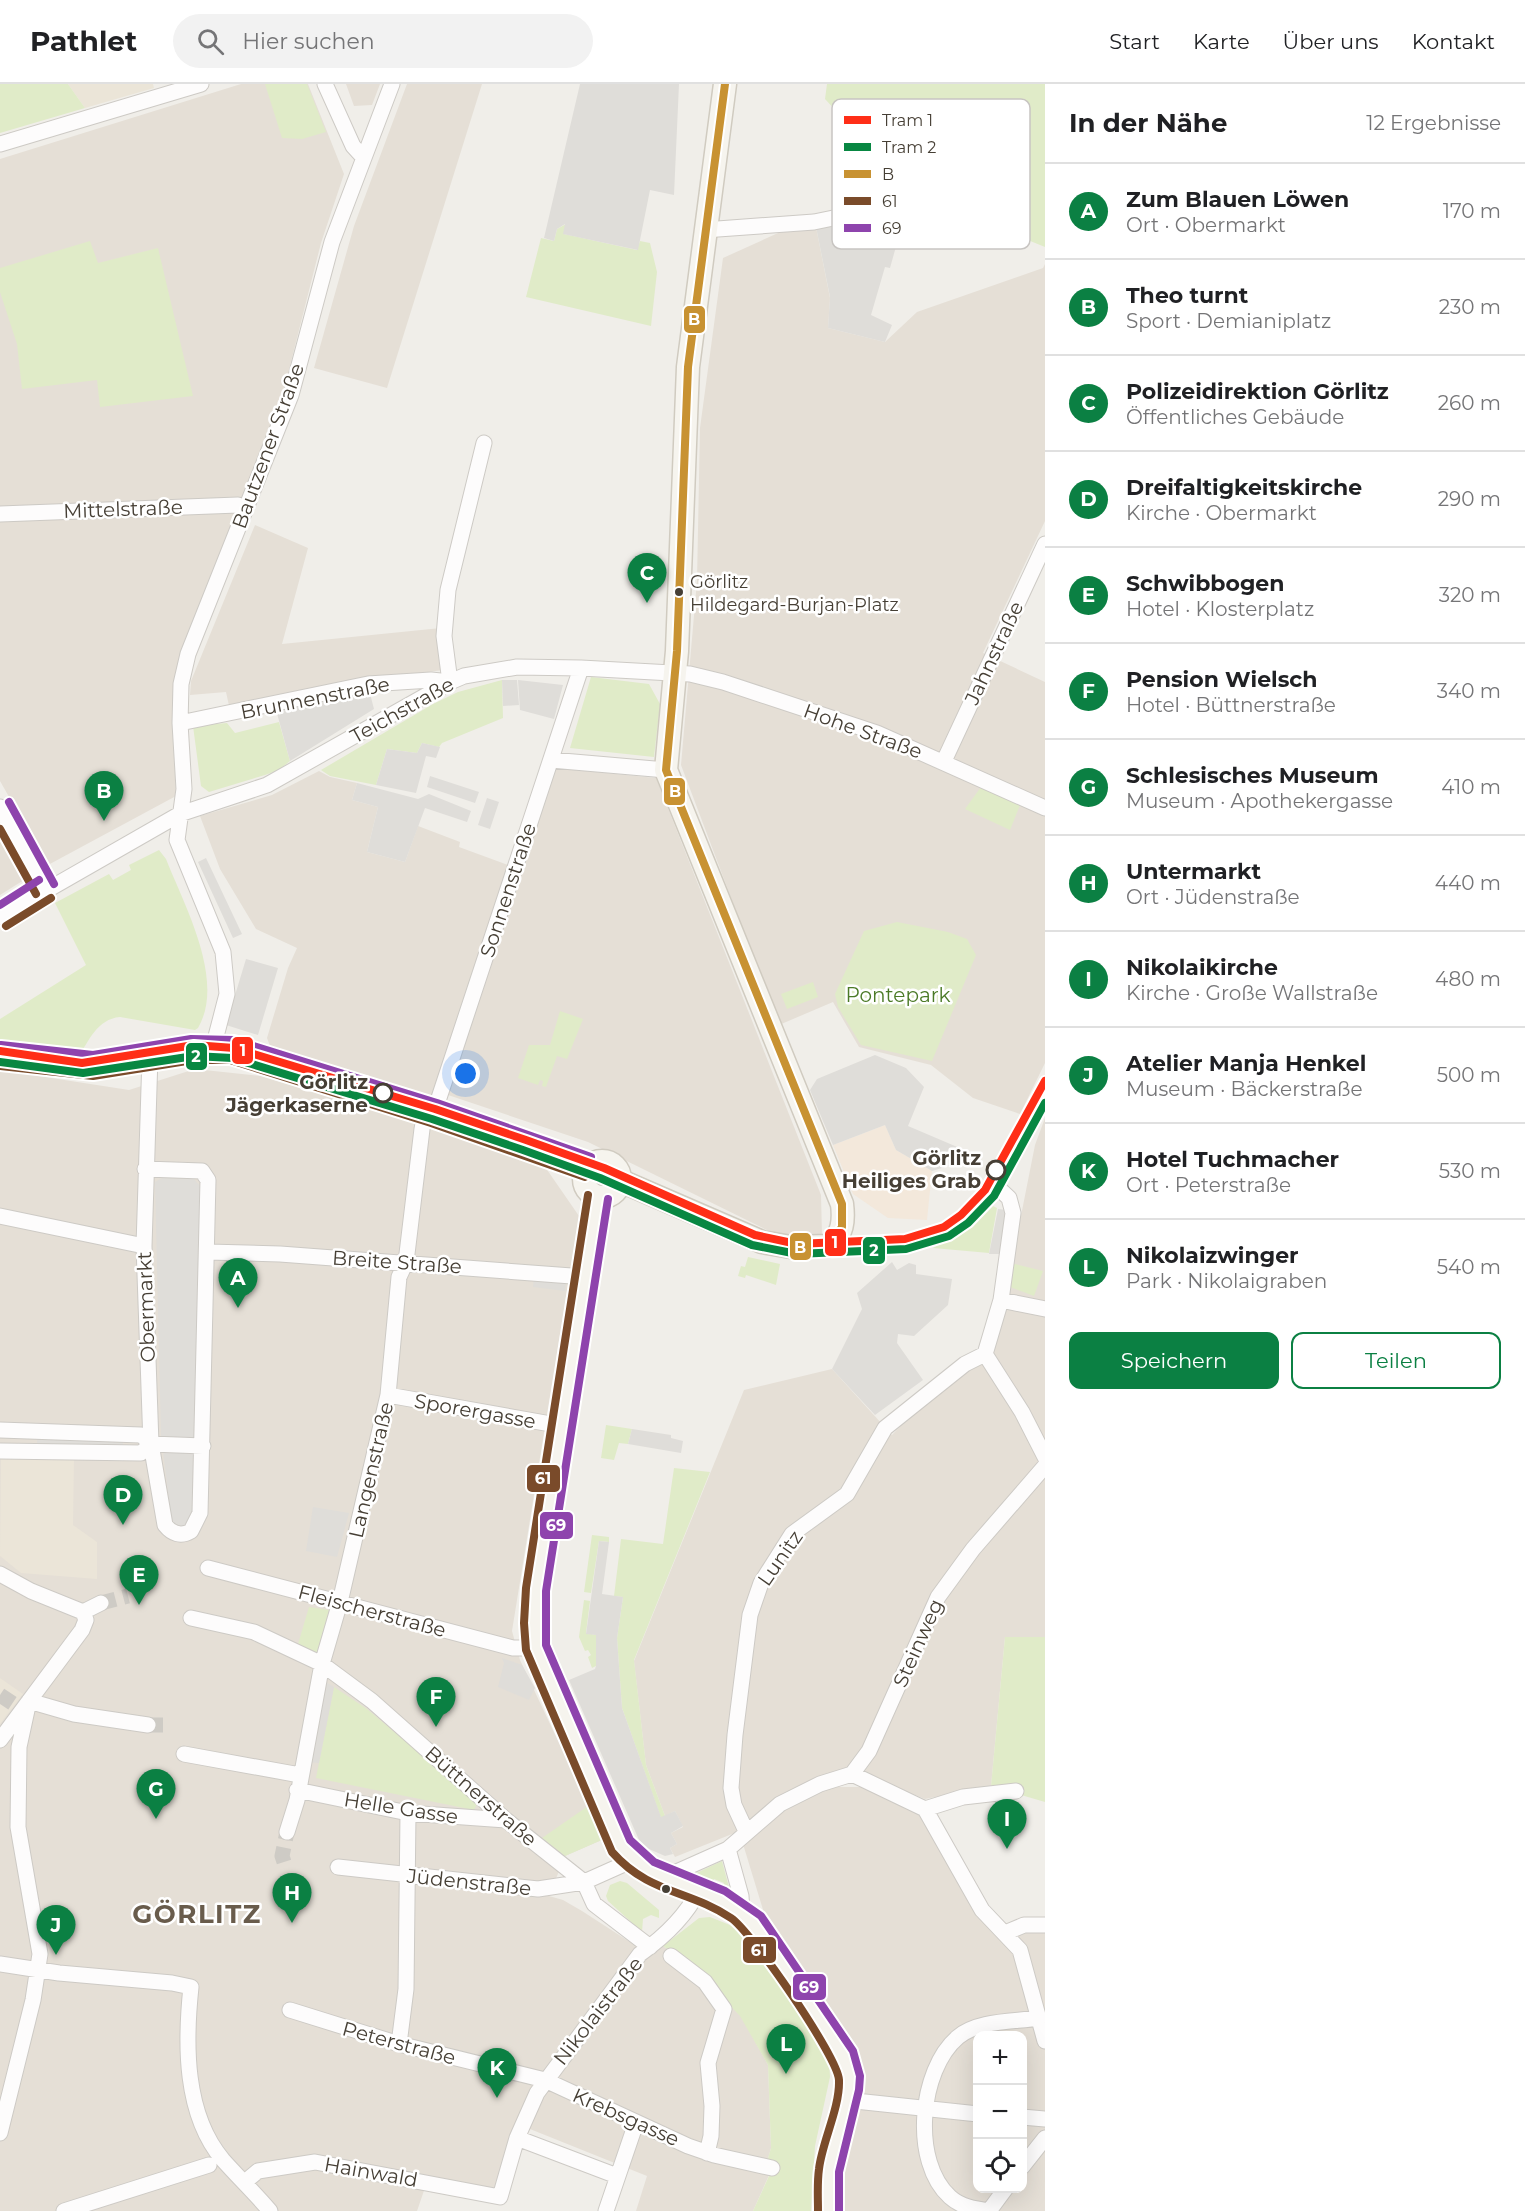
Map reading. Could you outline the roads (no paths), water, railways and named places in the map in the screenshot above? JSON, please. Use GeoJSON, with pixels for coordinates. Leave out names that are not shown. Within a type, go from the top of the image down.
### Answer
{"type":"FeatureCollection","features":[{"type":"Feature","properties":{"kind":"street"},"geometry":{"type":"LineString","coordinates":[[0,144],[201,84]]}},
{"type":"Feature","properties":{"kind":"street"},"geometry":{"type":"LineString","coordinates":[[325,84],[353,146],[363,157]]}},
{"type":"Feature","properties":{"kind":"street","name":"Bautzener Straße"},"geometry":{"type":"LineString","coordinates":[[213,1048],[227,994],[223,952],[177,840],[184,789],[180,723],[182,684],[188,654],[291,395],[332,242],[392,84]]}},
{"type":"Feature","properties":{"kind":"street"},"geometry":{"type":"LineString","coordinates":[[725,84],[687,367],[680,592],[666,770],[842,1204],[843,1217],[834,1240]]}},
{"type":"Feature","properties":{"kind":"street"},"geometry":{"type":"LineString","coordinates":[[704,230],[814,222],[832,218]]}},
{"type":"Feature","properties":{"kind":"street"},"geometry":{"type":"LineString","coordinates":[[450,682],[444,636],[448,590],[484,443]]}},
{"type":"Feature","properties":{"kind":"street","name":"Mittelstraße"},"geometry":{"type":"LineString","coordinates":[[0,514],[238,505],[246,508]]}},
{"type":"Feature","properties":{"kind":"street","name":"Jahnstraße"},"geometry":{"type":"LineString","coordinates":[[944,761],[1045,544]]}},
{"type":"Feature","properties":{"kind":"street","name":"Teichstraße"},"geometry":{"type":"LineString","coordinates":[[0,917],[45,889],[180,814],[267,785],[464,676],[517,667],[674,672]]}},
{"type":"Feature","properties":{"kind":"street","name":"Sonnenstraße"},"geometry":{"type":"LineString","coordinates":[[430,1112],[581,668]]}},
{"type":"Feature","properties":{"kind":"street","name":"Hohe Straße"},"geometry":{"type":"LineString","coordinates":[[674,672],[745,689],[877,733],[1045,808]]}},
{"type":"Feature","properties":{"kind":"street","name":"Brunnenstraße"},"geometry":{"type":"LineString","coordinates":[[180,723],[368,684],[431,680],[450,682]]}},
{"type":"Feature","properties":{"kind":"street"},"geometry":{"type":"LineString","coordinates":[[551,760],[666,770]]}},
{"type":"Feature","properties":{"kind":"street"},"geometry":{"type":"LineString","coordinates":[[0,807],[45,889]]}},
{"type":"Feature","properties":{"kind":"street"},"geometry":{"type":"LineString","coordinates":[[0,1055],[80,1066],[213,1048],[232,1050],[430,1112],[588,1167]]}},
{"type":"Feature","properties":{"kind":"street","name":"Obermarkt"},"geometry":{"type":"LineString","coordinates":[[145,1169],[205,1173],[208,1180],[200,1513],[191,1531],[182,1534],[176,1534],[165,1525],[151,1444],[144,1246],[145,1169],[150,1056]]}},
{"type":"Feature","properties":{"kind":"street"},"geometry":{"type":"LineString","coordinates":[[621,1181],[611,1195],[598,1197],[585,1187],[584,1176],[588,1167],[596,1162],[608,1161],[617,1168],[621,1181],[762,1242],[791,1247],[834,1240],[915,1241],[930,1238],[966,1216],[994,1184],[1045,1088]]}},
{"type":"Feature","properties":{"kind":"street","name":"Langenstraße"},"geometry":{"type":"LineString","coordinates":[[290,1831],[322,1664],[340,1602],[388,1395],[399,1277],[406,1262],[422,1129],[430,1112]]}},
{"type":"Feature","properties":{"kind":"street"},"geometry":{"type":"LineString","coordinates":[[994,1184],[1012,1204],[1013,1213],[1001,1300],[986,1354],[1022,1412],[1045,1457]]}},
{"type":"Feature","properties":{"kind":"street"},"geometry":{"type":"LineString","coordinates":[[598,1197],[536,1590],[534,1624],[537,1648],[621,1846],[631,1861],[663,1878],[722,1899],[742,1911],[754,1923],[844,2056],[850,2078],[829,2171],[828,2211]]}},
{"type":"Feature","properties":{"kind":"street"},"geometry":{"type":"LineString","coordinates":[[0,1216],[144,1246]]}},
{"type":"Feature","properties":{"kind":"street","name":"Breite Straße"},"geometry":{"type":"LineString","coordinates":[[208,1252],[406,1262],[585,1277]]}},
{"type":"Feature","properties":{"kind":"street"},"geometry":{"type":"LineString","coordinates":[[1001,1300],[1045,1309]]}},
{"type":"Feature","properties":{"kind":"street","name":"Lunitz"},"geometry":{"type":"LineString","coordinates":[[746,1831],[737,1814],[731,1788],[735,1735],[754,1598],[792,1534],[838,1503],[847,1494],[885,1428],[965,1364],[986,1354]]}},
{"type":"Feature","properties":{"kind":"street","name":"Sporergasse"},"geometry":{"type":"LineString","coordinates":[[388,1395],[562,1426]]}},
{"type":"Feature","properties":{"kind":"street"},"geometry":{"type":"LineString","coordinates":[[0,1430],[141,1435],[151,1444],[203,1446]]}},
{"type":"Feature","properties":{"kind":"street"},"geometry":{"type":"LineString","coordinates":[[0,1451],[141,1453],[151,1444]]}},
{"type":"Feature","properties":{"kind":"street","name":"Steinweg"},"geometry":{"type":"LineString","coordinates":[[852,1774],[868,1752],[938,1597],[973,1549],[1045,1466]]}},
{"type":"Feature","properties":{"kind":"street","name":"Fleischerstraße"},"geometry":{"type":"LineString","coordinates":[[208,1568],[513,1648],[537,1648]]}},
{"type":"Feature","properties":{"kind":"street"},"geometry":{"type":"LineString","coordinates":[[0,1574],[32,1591],[83,1612],[86,1620],[82,1630],[22,1703],[0,1740]]}},
{"type":"Feature","properties":{"kind":"street"},"geometry":{"type":"LineString","coordinates":[[83,1612],[101,1603]]}},
{"type":"Feature","properties":{"kind":"street","name":"Büttnerstraße"},"geometry":{"type":"LineString","coordinates":[[191,1618],[254,1632],[322,1664],[372,1701],[506,1820],[584,1882]]}},
{"type":"Feature","properties":{"kind":"street"},"geometry":{"type":"LineString","coordinates":[[22,1703],[74,1714],[148,1725]]}},
{"type":"Feature","properties":{"kind":"street"},"geometry":{"type":"LineString","coordinates":[[0,2133],[39,1970],[40,1954],[18,1827],[22,1703]]}},
{"type":"Feature","properties":{"kind":"street","name":"Helle Gasse"},"geometry":{"type":"LineString","coordinates":[[184,1754],[298,1782],[408,1813],[506,1820]]}},
{"type":"Feature","properties":{"kind":"street"},"geometry":{"type":"LineString","coordinates":[[663,1878],[728,1849],[746,1831],[780,1804],[820,1784],[852,1774],[925,1809],[982,1910],[1020,1950],[1045,2041]]}},
{"type":"Feature","properties":{"kind":"street"},"geometry":{"type":"LineString","coordinates":[[925,1809],[963,1797],[1016,1791]]}},
{"type":"Feature","properties":{"kind":"street"},"geometry":{"type":"LineString","coordinates":[[399,2044],[407,1967],[408,1813]]}},
{"type":"Feature","properties":{"kind":"street"},"geometry":{"type":"LineString","coordinates":[[728,1849],[741,1896],[742,1911]]}},
{"type":"Feature","properties":{"kind":"street","name":"Jüdenstraße"},"geometry":{"type":"LineString","coordinates":[[338,1867],[538,1889],[584,1882],[631,1861]]}},
{"type":"Feature","properties":{"kind":"street"},"geometry":{"type":"LineString","coordinates":[[584,1882],[594,1904],[705,1982],[724,2008],[708,2063],[712,2106],[707,2153]]}},
{"type":"Feature","properties":{"kind":"street","name":"Nikolaistraße"},"geometry":{"type":"LineString","coordinates":[[517,2138],[545,2080],[640,1954],[658,1949],[699,1890]]}},
{"type":"Feature","properties":{"kind":"street"},"geometry":{"type":"LineString","coordinates":[[1005,1933],[1024,1925],[1045,1925]]}},
{"type":"Feature","properties":{"kind":"street"},"geometry":{"type":"LineString","coordinates":[[0,1964],[190,1987],[186,2030],[189,2073],[197,2107],[211,2140],[214,2163]]}},
{"type":"Feature","properties":{"kind":"street","name":"Peterstraße"},"geometry":{"type":"LineString","coordinates":[[290,2010],[399,2044],[545,2080]]}},
{"type":"Feature","properties":{"kind":"street"},"geometry":{"type":"LineString","coordinates":[[1002,2193],[989,2211],[957,2202],[938,2184],[926,2142],[924,2109],[931,2076],[958,2037],[985,2025],[1039,2018]]}},
{"type":"Feature","properties":{"kind":"street","name":"Krebsgasse"},"geometry":{"type":"LineString","coordinates":[[545,2080],[636,2123],[707,2153],[772,2168]]}},
{"type":"Feature","properties":{"kind":"street"},"geometry":{"type":"LineString","coordinates":[[846,2100],[973,2114]]}},
{"type":"Feature","properties":{"kind":"street"},"geometry":{"type":"LineString","coordinates":[[1027,2117],[1045,2119]]}},
{"type":"Feature","properties":{"kind":"street"},"geometry":{"type":"LineString","coordinates":[[606,2211],[636,2123]]}},
{"type":"Feature","properties":{"kind":"street"},"geometry":{"type":"LineString","coordinates":[[517,2138],[617,2176]]}},
{"type":"Feature","properties":{"kind":"street","name":"Hainwald"},"geometry":{"type":"LineString","coordinates":[[246,2181],[258,2170],[315,2162],[500,2197],[517,2138]]}},
{"type":"Feature","properties":{"kind":"street"},"geometry":{"type":"LineString","coordinates":[[1027,2162],[1045,2138]]}},
{"type":"Feature","properties":{"kind":"street"},"geometry":{"type":"LineString","coordinates":[[64,2211],[214,2163],[246,2181],[270,2211]]}},
{"type":"Feature","properties":{"kind":"tunnel"},"geometry":{"type":"LineString","coordinates":[[101,1603],[128,1596]]}},
{"type":"Feature","properties":{"kind":"tunnel"},"geometry":{"type":"LineString","coordinates":[[0,1695],[15,1705]]}},
{"type":"Feature","properties":{"kind":"tunnel"},"geometry":{"type":"LineString","coordinates":[[148,1725],[165,1725]]}},
{"type":"Feature","properties":{"kind":"tunnel"},"geometry":{"type":"LineString","coordinates":[[284,1862],[282,1856],[287,1832]]}},
{"type":"Feature","properties":{"kind":"tram line","name":"1"},"geometry":{"type":"LineString","coordinates":[[0,1051],[82,1063],[194,1045],[234,1048],[435,1109],[526,1140],[604,1168],[755,1235],[797,1244],[905,1239],[944,1227],[961,1215],[985,1190],[1045,1081]]}},
{"type":"Feature","properties":{"kind":"tram line"},"geometry":{"type":"LineString","coordinates":[[0,1051],[47,1065]]}},
{"type":"Feature","properties":{"kind":"tram line","name":"2"},"geometry":{"type":"LineString","coordinates":[[0,1062],[83,1073],[194,1056],[232,1058],[432,1119],[523,1150],[600,1178],[752,1245],[797,1254],[906,1249],[949,1236],[968,1223],[994,1196],[1045,1103]]}},
{"type":"Feature","properties":{"kind":"place","name":"Görlitz Hildegard-Burjan-Platz"},"geometry":{"type":"Point","coordinates":[679,592]}},
{"type":"Feature","properties":{"kind":"place","name":"Polizeidirektion Görlitz"},"geometry":{"type":"Point","coordinates":[647,603]}},
{"type":"Feature","properties":{"kind":"place","name":"Theo turnt"},"geometry":{"type":"Point","coordinates":[104,821]}},
{"type":"Feature","properties":{"kind":"place","name":"Görlitz Jägerkaserne"},"geometry":{"type":"Point","coordinates":[383,1093]}},
{"type":"Feature","properties":{"kind":"place","name":"Görlitz Heiliges Grab"},"geometry":{"type":"Point","coordinates":[996,1170]}},
{"type":"Feature","properties":{"kind":"place","name":"Zum Blauen Löwen"},"geometry":{"type":"Point","coordinates":[238,1308]}},
{"type":"Feature","properties":{"kind":"place","name":"Dreifaltigkeitskirche"},"geometry":{"type":"Point","coordinates":[123,1525]}},
{"type":"Feature","properties":{"kind":"place","name":"Schwibbogen"},"geometry":{"type":"Point","coordinates":[139,1605]}},
{"type":"Feature","properties":{"kind":"place","name":"Pension Wielsch"},"geometry":{"type":"Point","coordinates":[436,1727]}},
{"type":"Feature","properties":{"kind":"place","name":"Schlesisches Museum"},"geometry":{"type":"Point","coordinates":[156,1819]}},
{"type":"Feature","properties":{"kind":"place","name":"Nikolaikirche"},"geometry":{"type":"Point","coordinates":[1007,1849]}},
{"type":"Feature","properties":{"kind":"place","name":"Untermarkt"},"geometry":{"type":"Point","coordinates":[292,1923]}},
{"type":"Feature","properties":{"kind":"place","name":"Atelier Manja Henkel"},"geometry":{"type":"Point","coordinates":[56,1955]}},
{"type":"Feature","properties":{"kind":"place","name":"Nikolaizwinger"},"geometry":{"type":"Point","coordinates":[786,2074]}},
{"type":"Feature","properties":{"kind":"place","name":"Hotel Tuchmacher"},"geometry":{"type":"Point","coordinates":[497,2098]}},
{"type":"Feature","properties":{"kind":"district","name":"GÖRLITZ"},"geometry":{"type":"Point","coordinates":[197,1914]}},
{"type":"Feature","properties":{"kind":"park label","name":"Pontepark"},"geometry":{"type":"Point","coordinates":[898,995]}}]}
